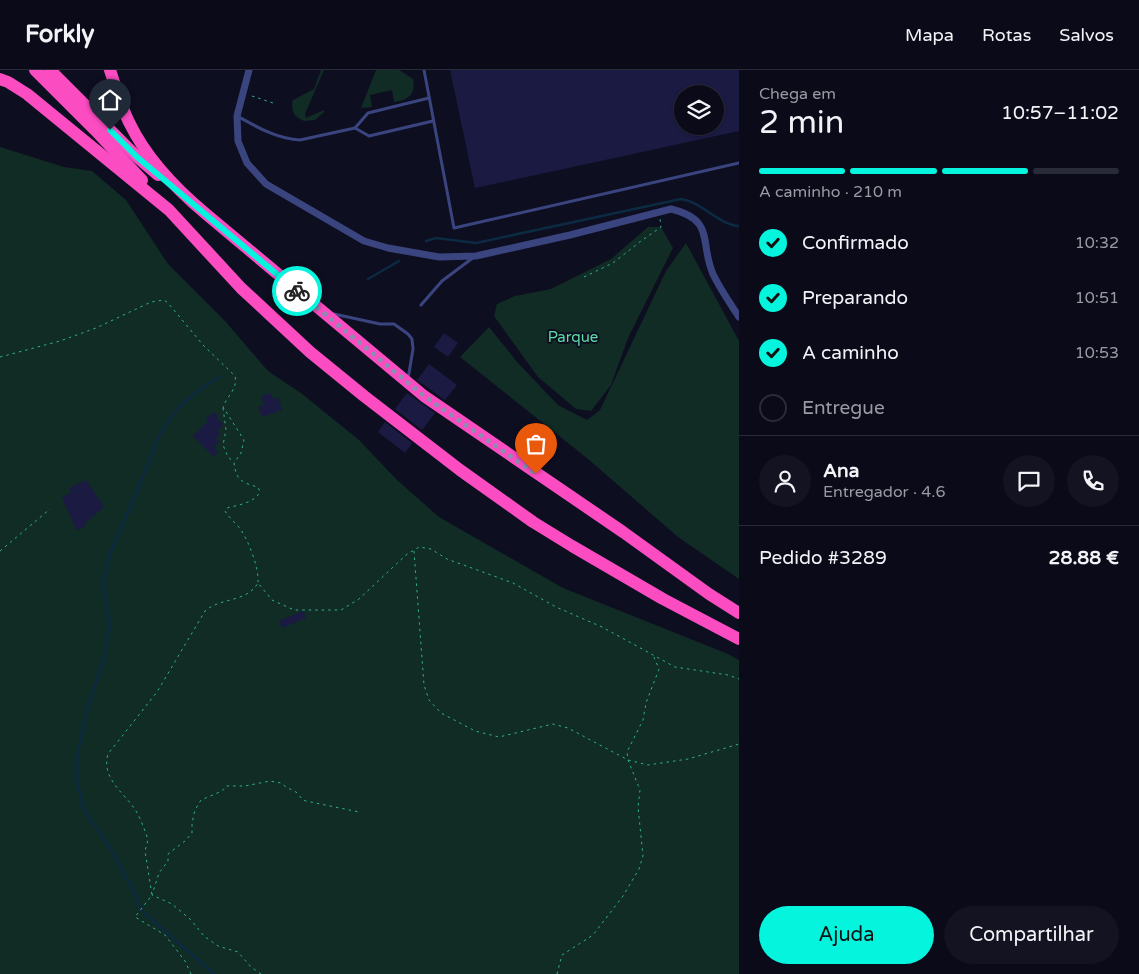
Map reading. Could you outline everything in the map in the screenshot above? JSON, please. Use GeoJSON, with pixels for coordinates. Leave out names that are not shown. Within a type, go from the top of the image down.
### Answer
{"type":"FeatureCollection","features":[{"type":"Feature","properties":{"kind":"highway"},"geometry":{"type":"LineString","coordinates":[[35,70],[95,130],[241,288],[282,327],[364,396],[460,470],[533,522],[663,599],[739,640]]}},
{"type":"Feature","properties":{"kind":"highway"},"geometry":{"type":"LineString","coordinates":[[50,70],[137,157],[424,396],[739,613]]}},
{"type":"Feature","properties":{"kind":"highway"},"geometry":{"type":"LineString","coordinates":[[110,70],[123,109],[137,137],[182,194]]}},
{"type":"Feature","properties":{"kind":"highway"},"geometry":{"type":"LineString","coordinates":[[0,79],[27,94],[168,210]]}},
{"type":"Feature","properties":{"kind":"street"},"geometry":{"type":"LineString","coordinates":[[249,70],[236,116],[238,141],[247,163],[266,184],[364,240],[388,248],[439,257],[476,256],[570,235],[671,209],[684,212],[698,224],[706,239],[709,260],[714,275],[739,318]]}},
{"type":"Feature","properties":{"kind":"lane"},"geometry":{"type":"LineString","coordinates":[[424,70],[432,122],[454,228],[739,163]]}},
{"type":"Feature","properties":{"kind":"lane"},"geometry":{"type":"LineString","coordinates":[[236,116],[268,132],[292,140],[300,140],[355,128],[368,113],[429,98]]}},
{"type":"Feature","properties":{"kind":"lane"},"geometry":{"type":"LineString","coordinates":[[355,128],[369,136],[432,122]]}},
{"type":"Feature","properties":{"kind":"lane"},"geometry":{"type":"LineString","coordinates":[[421,305],[442,281],[476,256]]}},
{"type":"Feature","properties":{"kind":"lane"},"geometry":{"type":"LineString","coordinates":[[322,312],[380,324],[394,324],[408,334],[412,339],[413,350],[408,382]]}},
{"type":"Feature","properties":{"kind":"path"},"geometry":{"type":"LineString","coordinates":[[252,96],[273,103]]}},
{"type":"Feature","properties":{"kind":"path"},"geometry":{"type":"LineString","coordinates":[[584,277],[613,262],[661,227],[658,211]]}},
{"type":"Feature","properties":{"kind":"path"},"geometry":{"type":"LineString","coordinates":[[0,357],[60,341],[96,328],[151,302],[164,300],[203,345],[235,376],[235,388],[226,397],[222,407],[226,430],[223,445],[228,457],[234,463],[236,474],[240,480],[258,487],[260,492],[258,497],[227,508],[225,511],[242,532],[251,550],[256,566],[258,583],[272,600],[294,610],[341,610],[359,599],[370,587],[420,546],[431,549],[447,559],[512,583],[556,607],[602,627],[675,667],[728,675],[738,680]]}},
{"type":"Feature","properties":{"kind":"path"},"geometry":{"type":"LineString","coordinates":[[222,407],[244,440],[241,453],[234,463]]}},
{"type":"Feature","properties":{"kind":"path"},"geometry":{"type":"LineString","coordinates":[[0,550],[50,509]]}},
{"type":"Feature","properties":{"kind":"path"},"geometry":{"type":"LineString","coordinates":[[414,550],[424,685],[429,700],[441,713],[475,731],[499,737],[553,724],[568,728],[628,760],[648,765],[688,758],[739,744]]}},
{"type":"Feature","properties":{"kind":"path"},"geometry":{"type":"LineString","coordinates":[[258,583],[246,595],[238,599],[213,604],[205,611],[157,692],[108,754],[106,762],[113,783],[136,810],[148,840],[145,851],[152,895],[172,904],[191,920],[204,936],[218,946],[238,952],[251,967],[261,974]]}},
{"type":"Feature","properties":{"kind":"path"},"geometry":{"type":"LineString","coordinates":[[557,974],[562,955],[593,935],[623,896],[639,869],[643,856],[638,807],[640,790],[628,760],[627,752],[643,720],[646,703],[659,669],[653,654]]}},
{"type":"Feature","properties":{"kind":"path"},"geometry":{"type":"LineString","coordinates":[[191,974],[185,961],[165,935],[135,917],[152,895],[159,873],[168,861],[168,854],[186,841],[192,833],[196,806],[201,800],[222,792],[226,786],[245,786],[270,781],[280,783],[296,792],[306,801],[360,812]]}},
{"type":"Feature","properties":{"kind":"green space"},"geometry":{"type":"Polygon","coordinates":[[[321,70],[324,70],[305,114],[306,118],[324,110],[324,112],[315,120],[304,121],[294,113],[292,107],[293,100],[314,89],[321,70]]]}},
{"type":"Feature","properties":{"kind":"green space"},"geometry":{"type":"Polygon","coordinates":[[[376,70],[399,70],[413,79],[414,84],[410,95],[404,100],[394,102],[392,90],[370,95],[372,107],[361,108],[376,70]]]}},
{"type":"Feature","properties":{"kind":"green space"},"geometry":{"type":"Polygon","coordinates":[[[0,147],[64,167],[92,171],[126,200],[168,264],[225,321],[268,371],[301,393],[359,440],[397,480],[439,517],[563,588],[739,660],[739,974],[0,974],[0,147]]]}},
{"type":"Feature","properties":{"kind":"green space","name":"Parque"},"geometry":{"type":"Polygon","coordinates":[[[648,227],[661,227],[673,248],[628,338],[611,385],[591,411],[576,409],[538,377],[494,316],[497,304],[515,296],[551,289],[611,259],[648,227]]]}},
{"type":"Feature","properties":{"kind":"green space"},"geometry":{"type":"Polygon","coordinates":[[[686,243],[739,341],[739,579],[678,537],[588,459],[460,357],[489,327],[518,363],[558,405],[587,420],[600,410],[666,271],[686,243]]]}},
{"type":"Feature","properties":{"kind":"building"},"geometry":{"type":"Polygon","coordinates":[[[450,70],[739,70],[739,131],[724,134],[724,85],[674,85],[674,135],[720,135],[475,188],[450,70]]]}},
{"type":"Feature","properties":{"kind":"building"},"geometry":{"type":"Polygon","coordinates":[[[444,333],[458,343],[448,357],[434,347],[444,333]]]}},
{"type":"Feature","properties":{"kind":"building"},"geometry":{"type":"Polygon","coordinates":[[[429,364],[457,385],[445,400],[417,380],[429,364]]]}},
{"type":"Feature","properties":{"kind":"building"},"geometry":{"type":"Polygon","coordinates":[[[271,393],[273,399],[278,397],[282,410],[262,417],[258,407],[264,405],[261,396],[271,393]]]}},
{"type":"Feature","properties":{"kind":"building"},"geometry":{"type":"Polygon","coordinates":[[[407,393],[435,413],[422,430],[395,409],[407,393]]]}},
{"type":"Feature","properties":{"kind":"building"},"geometry":{"type":"Polygon","coordinates":[[[214,412],[219,417],[217,419],[223,424],[218,431],[220,434],[216,438],[219,441],[214,447],[218,452],[214,457],[193,436],[214,412]]]}},
{"type":"Feature","properties":{"kind":"building"},"geometry":{"type":"Polygon","coordinates":[[[385,422],[412,443],[405,453],[378,432],[385,422]]]}},
{"type":"Feature","properties":{"kind":"building"},"geometry":{"type":"Polygon","coordinates":[[[86,480],[104,507],[85,523],[86,526],[76,530],[62,497],[71,493],[69,488],[86,480]]]}},
{"type":"Feature","properties":{"kind":"building"},"geometry":{"type":"Polygon","coordinates":[[[303,611],[306,618],[282,628],[279,621],[303,611]]]}},
{"type":"Feature","properties":{"kind":"waterway"},"geometry":{"type":"LineString","coordinates":[[426,241],[436,238],[476,243],[681,199],[696,204],[724,222],[739,226]]}},
{"type":"Feature","properties":{"kind":"waterway"},"geometry":{"type":"LineString","coordinates":[[368,279],[399,261]]}},
{"type":"Feature","properties":{"kind":"waterway"},"geometry":{"type":"LineString","coordinates":[[214,974],[141,910],[135,894],[112,851],[84,810],[77,781],[77,757],[84,721],[103,660],[110,625],[103,584],[110,554],[158,438],[170,418],[183,403],[220,376]]}},
{"type":"Feature","properties":{"kind":"way so far"},"geometry":{"type":"LineString","coordinates":[[297,291],[424,396],[536,474]]}},
{"type":"Feature","properties":{"kind":"route"},"geometry":{"type":"LineString","coordinates":[[110,130],[137,157],[297,291]]}}]}
